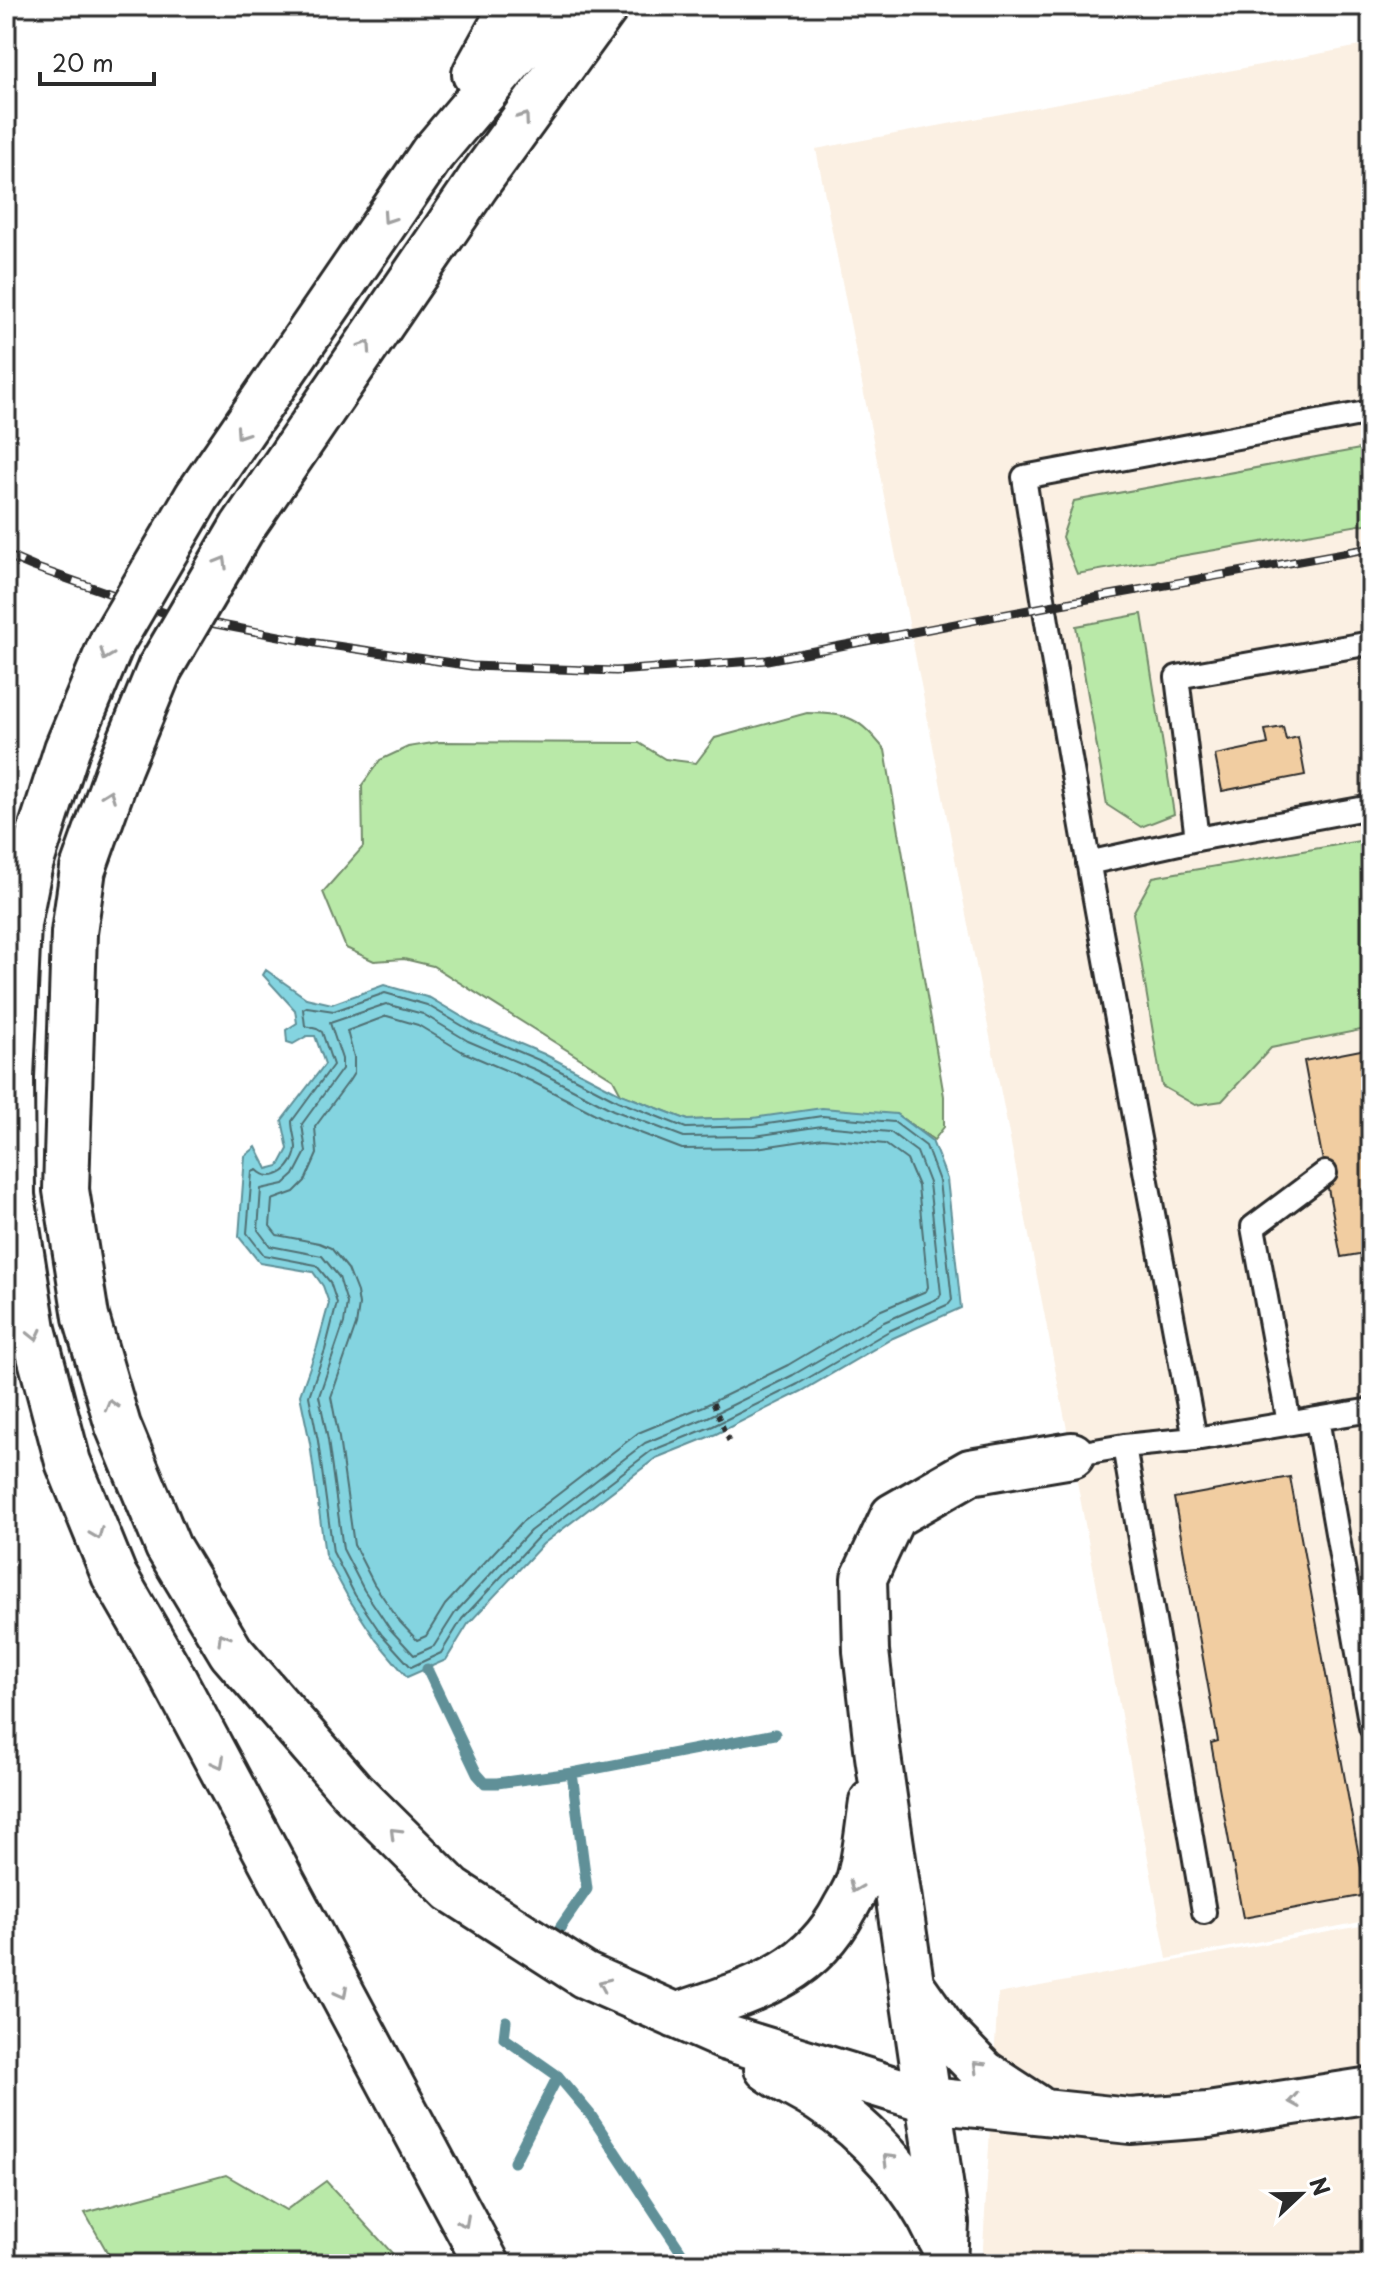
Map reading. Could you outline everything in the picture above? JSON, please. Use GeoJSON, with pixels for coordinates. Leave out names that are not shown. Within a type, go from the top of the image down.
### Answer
{"type":"FeatureCollection","features":[{"type":"Feature","properties":{"kind":"street"},"geometry":{"type":"LineString","coordinates":[[432,154],[501,27],[509,6]]}},
{"type":"Feature","properties":{"kind":"street"},"geometry":{"type":"LineString","coordinates":[[487,2264],[178,1686],[114,1575],[68,1462],[33,1329],[12,1196],[11,1077],[18,924],[29,868],[67,749],[112,642],[197,497],[432,154],[553,6]]}},
{"type":"Feature","properties":{"kind":"street"},"geometry":{"type":"LineString","coordinates":[[606,6],[479,181],[242,528],[160,668],[119,768],[83,869],[74,933],[66,1190],[86,1317],[118,1426],[168,1547],[231,1652],[352,1791],[452,1890],[584,1975],[727,2038],[929,2100],[1130,2121],[1208,2115],[1371,2090]]}},
{"type":"Feature","properties":{"kind":"street"},"geometry":{"type":"LineString","coordinates":[[944,2256],[946,2223],[878,1756],[866,1651],[864,1578],[893,1516],[970,1472],[1072,1455]]}},
{"type":"Feature","properties":{"kind":"street"},"geometry":{"type":"LineString","coordinates":[[676,2016],[749,1992],[785,1972],[814,1951],[836,1926],[858,1883],[878,1756]]}},
{"type":"Feature","properties":{"kind":"street"},"geometry":{"type":"LineString","coordinates":[[912,1986],[946,2034],[984,2073],[1041,2111]]}},
{"type":"Feature","properties":{"kind":"street"},"geometry":{"type":"LineString","coordinates":[[727,2038],[777,2076],[822,2101],[896,2167],[928,2212],[944,2256]]}},
{"type":"Feature","properties":{"kind":"lane"},"geometry":{"type":"LineString","coordinates":[[1195,1439],[1088,863],[1024,477],[1371,412]]}},
{"type":"Feature","properties":{"kind":"lane"},"geometry":{"type":"LineString","coordinates":[[1197,839],[1177,677],[1371,643]]}},
{"type":"Feature","properties":{"kind":"lane"},"geometry":{"type":"LineString","coordinates":[[1088,863],[1371,807]]}},
{"type":"Feature","properties":{"kind":"lane"},"geometry":{"type":"LineString","coordinates":[[1289,1423],[1253,1227],[1325,1173]]}},
{"type":"Feature","properties":{"kind":"lane"},"geometry":{"type":"LineString","coordinates":[[1072,1455],[1195,1439],[1371,1410]]}},
{"type":"Feature","properties":{"kind":"lane"},"geometry":{"type":"LineString","coordinates":[[1317,1419],[1371,1727]]}},
{"type":"Feature","properties":{"kind":"lane"},"geometry":{"type":"LineString","coordinates":[[1124,1446],[1204,1912]]}},
{"type":"Feature","properties":{"kind":"path"},"geometry":{"type":"LineString","coordinates":[[713,1403],[729,1441]]}},
{"type":"Feature","properties":{"kind":"shaded area"},"geometry":{"type":"Polygon","coordinates":[[[1371,44],[1371,1920],[1167,1959],[1072,1455],[816,149],[1371,44]]]}},
{"type":"Feature","properties":{"kind":"shaded area"},"geometry":{"type":"Polygon","coordinates":[[[1371,1924],[1371,2264],[982,2264],[998,1994],[1371,1924]]]}},
{"type":"Feature","properties":{"kind":"green space"},"geometry":{"type":"Polygon","coordinates":[[[1371,447],[1371,523],[1077,574],[1062,537],[1074,501],[1371,447]]]}},
{"type":"Feature","properties":{"kind":"green space"},"geometry":{"type":"Polygon","coordinates":[[[1142,614],[1174,814],[1141,827],[1107,805],[1076,626],[1142,614]]]}},
{"type":"Feature","properties":{"kind":"green space"},"geometry":{"type":"Polygon","coordinates":[[[807,713],[843,716],[852,720],[867,730],[885,750],[944,1096],[944,1127],[934,1140],[896,1114],[688,1120],[621,1094],[613,1079],[433,966],[404,959],[374,961],[346,948],[323,892],[363,847],[362,785],[380,760],[408,747],[439,742],[639,743],[665,759],[696,763],[715,738],[807,713]]]}},
{"type":"Feature","properties":{"kind":"green space"},"geometry":{"type":"Polygon","coordinates":[[[1371,839],[1371,1028],[1271,1048],[1222,1101],[1195,1105],[1162,1086],[1133,913],[1153,877],[1371,839]]]}},
{"type":"Feature","properties":{"kind":"green space"},"geometry":{"type":"Polygon","coordinates":[[[226,2175],[286,2210],[326,2181],[402,2264],[114,2264],[85,2213],[226,2175]]]}},
{"type":"Feature","properties":{"kind":"water"},"geometry":{"type":"Polygon","coordinates":[[[266,970],[306,998],[332,1004],[384,985],[430,998],[476,1025],[544,1054],[621,1094],[688,1120],[753,1118],[822,1108],[896,1114],[932,1141],[947,1179],[961,1308],[893,1338],[802,1391],[716,1434],[656,1458],[543,1544],[468,1624],[446,1660],[407,1677],[376,1640],[325,1555],[310,1443],[300,1395],[329,1303],[323,1286],[313,1272],[260,1263],[239,1237],[245,1156],[256,1147],[267,1169],[279,1166],[288,1149],[282,1120],[325,1064],[315,1036],[307,1036],[293,1044],[287,1042],[286,1030],[297,1023],[295,1010],[263,975],[266,970]]]}},
{"type":"Feature","properties":{"kind":"building"},"geometry":{"type":"Polygon","coordinates":[[[1283,727],[1286,740],[1298,737],[1305,775],[1222,791],[1215,755],[1268,744],[1265,730],[1283,727]]]}},
{"type":"Feature","properties":{"kind":"building"},"geometry":{"type":"Polygon","coordinates":[[[1371,1048],[1371,1252],[1341,1257],[1304,1061],[1371,1048]]]}},
{"type":"Feature","properties":{"kind":"building"},"geometry":{"type":"Polygon","coordinates":[[[1290,1477],[1366,1895],[1243,1918],[1211,1743],[1218,1741],[1174,1498],[1290,1477]]]}},
{"type":"Feature","properties":{"kind":"waterway"},"geometry":{"type":"LineString","coordinates":[[427,1669],[477,1774],[485,1783],[572,1773],[775,1734]]}},
{"type":"Feature","properties":{"kind":"waterway"},"geometry":{"type":"LineString","coordinates":[[555,1935],[587,1889],[572,1773]]}},
{"type":"Feature","properties":{"kind":"waterway"},"geometry":{"type":"LineString","coordinates":[[506,2021],[504,2038],[558,2076],[590,2114],[689,2264]]}},
{"type":"Feature","properties":{"kind":"waterway"},"geometry":{"type":"LineString","coordinates":[[514,2162],[558,2076]]}},
{"type":"Feature","properties":{"kind":"railway"},"geometry":{"type":"LineString","coordinates":[[6,555],[174,616],[316,643],[472,666],[616,671],[767,660],[1371,548]]}}]}
